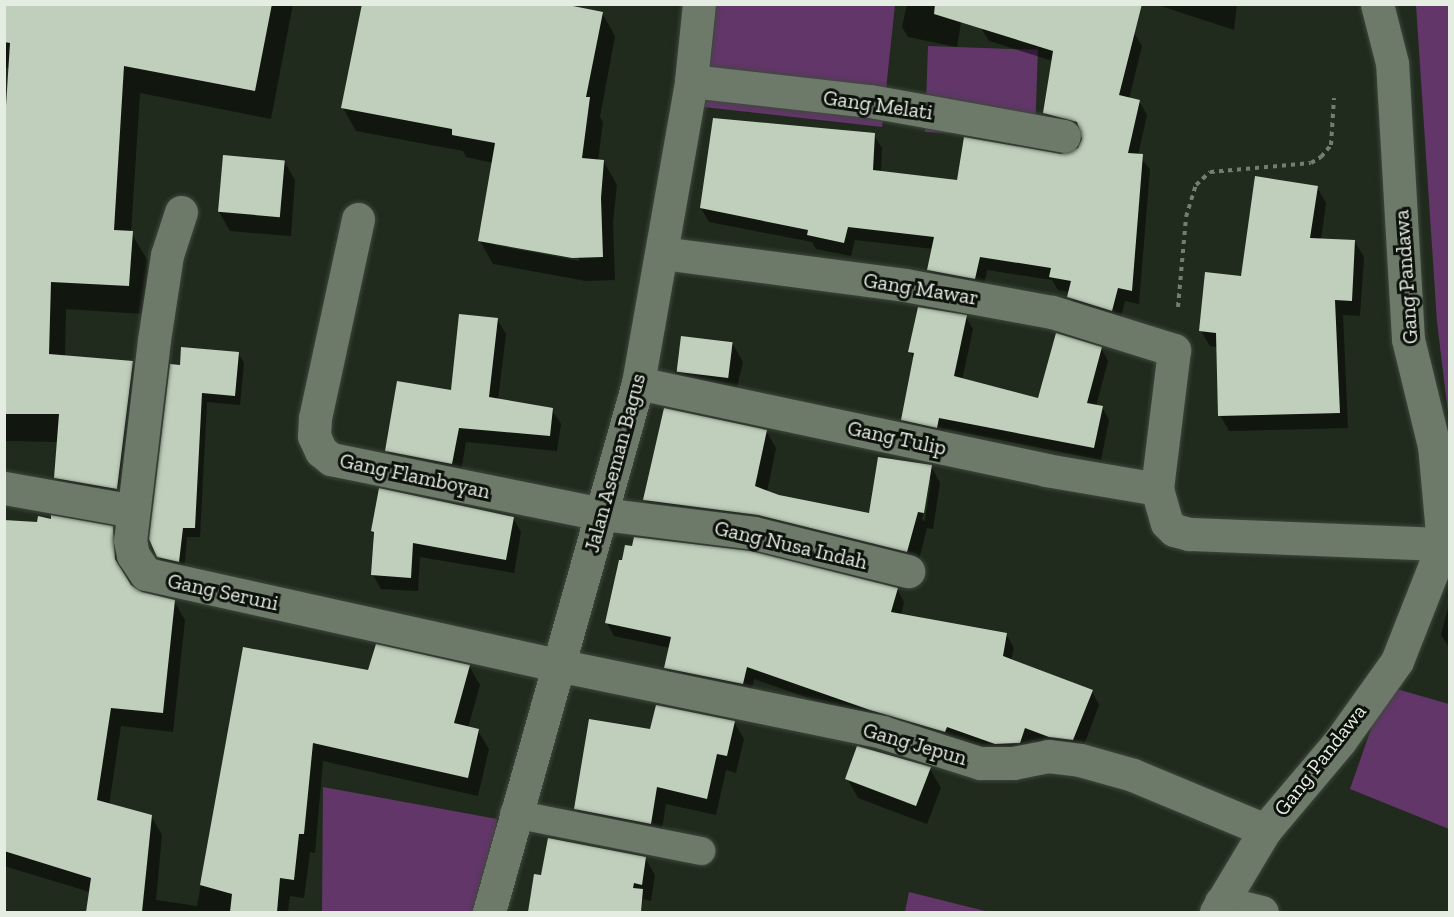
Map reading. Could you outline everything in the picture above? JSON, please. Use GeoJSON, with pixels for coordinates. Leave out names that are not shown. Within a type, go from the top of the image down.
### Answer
{"type":"FeatureCollection","features":[{"type":"Feature","properties":{"kind":"street","name":"Jalan Aseman Bagus"},"geometry":{"type":"LineString","coordinates":[[489,912],[514,814],[534,757],[557,665],[638,383],[691,81],[699,4]]}},
{"type":"Feature","properties":{"kind":"street","name":"Gang Pandawa"},"geometry":{"type":"LineString","coordinates":[[1219,907],[1265,830],[1340,741],[1397,661],[1443,544],[1434,446],[1408,339],[1392,63],[1377,4]]}},
{"type":"Feature","properties":{"kind":"street","name":"Gang Melati"},"geometry":{"type":"LineString","coordinates":[[691,81],[870,101],[1064,136]]}},
{"type":"Feature","properties":{"kind":"street","name":"Gang Seruni"},"geometry":{"type":"LineString","coordinates":[[181,212],[164,276],[130,540],[133,555],[146,574],[557,665]]}},
{"type":"Feature","properties":{"kind":"street","name":"Gang Flamboyan"},"geometry":{"type":"LineString","coordinates":[[358,219],[315,418],[314,436],[321,451],[343,464],[602,514]]}},
{"type":"Feature","properties":{"kind":"street","name":"Gang Mawar"},"geometry":{"type":"LineString","coordinates":[[662,253],[905,285],[1052,312],[1174,350]]}},
{"type":"Feature","properties":{"kind":"street"},"geometry":{"type":"LineString","coordinates":[[1174,350],[1157,489],[1167,523],[1174,530],[1189,534],[1443,544]]}},
{"type":"Feature","properties":{"kind":"street","name":"Gang Tulip"},"geometry":{"type":"LineString","coordinates":[[638,383],[1046,470],[1157,489]]}},
{"type":"Feature","properties":{"kind":"street"},"geometry":{"type":"LineString","coordinates":[[4,489],[133,512]]}},
{"type":"Feature","properties":{"kind":"street","name":"Gang Nusa Indah"},"geometry":{"type":"LineString","coordinates":[[602,514],[754,533],[908,571]]}},
{"type":"Feature","properties":{"kind":"street","name":"Gang Jepun"},"geometry":{"type":"LineString","coordinates":[[557,665],[882,732],[980,763],[1013,764],[1048,756],[1080,760],[1133,776],[1265,830]]}},
{"type":"Feature","properties":{"kind":"street"},"geometry":{"type":"LineString","coordinates":[[1219,907],[1262,912]]}},
{"type":"Feature","properties":{"kind":"lane"},"geometry":{"type":"LineString","coordinates":[[514,814],[700,851]]}},
{"type":"Feature","properties":{"kind":"path"},"geometry":{"type":"LineString","coordinates":[[1174,350],[1186,217],[1196,185],[1210,172],[1311,163],[1321,157],[1331,144],[1334,98]]}},
{"type":"Feature","properties":{"kind":"shaded area"},"geometry":{"type":"Polygon","coordinates":[[[698,5],[895,5],[882,127],[686,105],[698,5]]]}},
{"type":"Feature","properties":{"kind":"shaded area"},"geometry":{"type":"Polygon","coordinates":[[[1416,5],[1449,5],[1449,421],[1437,322],[1416,5]]]}},
{"type":"Feature","properties":{"kind":"shaded area"},"geometry":{"type":"Polygon","coordinates":[[[928,46],[1038,50],[1035,136],[925,132],[928,46]]]}},
{"type":"Feature","properties":{"kind":"shaded area"},"geometry":{"type":"Polygon","coordinates":[[[1386,686],[1449,704],[1449,829],[1350,789],[1386,686]]]}},
{"type":"Feature","properties":{"kind":"shaded area"},"geometry":{"type":"Polygon","coordinates":[[[323,787],[497,819],[492,912],[322,912],[323,787]]]}},
{"type":"Feature","properties":{"kind":"shaded area"},"geometry":{"type":"Polygon","coordinates":[[[909,892],[989,912],[905,912],[909,892]]]}},
{"type":"Feature","properties":{"kind":"building"},"geometry":{"type":"Polygon","coordinates":[[[4,4],[272,4],[255,91],[124,66],[114,230],[133,231],[129,286],[51,282],[49,354],[133,361],[117,489],[54,478],[59,414],[4,414],[4,137],[10,43],[4,42],[4,4]]]}},
{"type":"Feature","properties":{"kind":"building"},"geometry":{"type":"Polygon","coordinates":[[[362,4],[563,4],[603,12],[586,97],[590,97],[582,158],[604,160],[601,198],[603,257],[572,258],[478,241],[495,143],[452,135],[452,129],[341,108],[362,4]]]}},
{"type":"Feature","properties":{"kind":"building"},"geometry":{"type":"Polygon","coordinates":[[[935,4],[1142,4],[1119,95],[1140,100],[1128,153],[1143,154],[1132,291],[1118,288],[1112,311],[1067,297],[1071,281],[1049,277],[1051,268],[980,257],[975,279],[927,270],[934,237],[848,227],[844,243],[807,235],[808,230],[700,208],[713,118],[875,133],[873,170],[957,180],[964,137],[1061,154],[1078,148],[1082,139],[1077,122],[1043,113],[1053,51],[934,14],[935,4]]]}},
{"type":"Feature","properties":{"kind":"building"},"geometry":{"type":"Polygon","coordinates":[[[223,155],[285,160],[280,217],[218,212],[223,155]]]}},
{"type":"Feature","properties":{"kind":"building"},"geometry":{"type":"Polygon","coordinates":[[[1255,176],[1318,186],[1310,238],[1355,240],[1352,301],[1335,300],[1340,413],[1218,416],[1216,333],[1199,331],[1205,272],[1241,276],[1255,176]]]}},
{"type":"Feature","properties":{"kind":"building"},"geometry":{"type":"Polygon","coordinates":[[[918,307],[967,315],[954,376],[1038,398],[1056,333],[1102,347],[1087,403],[1103,406],[1094,448],[939,418],[937,428],[901,420],[914,353],[908,352],[918,307]]]}},
{"type":"Feature","properties":{"kind":"building"},"geometry":{"type":"Polygon","coordinates":[[[459,314],[498,318],[489,397],[553,408],[550,436],[459,428],[452,464],[385,451],[397,381],[451,390],[459,314]]]}},
{"type":"Feature","properties":{"kind":"building"},"geometry":{"type":"Polygon","coordinates":[[[681,336],[733,342],[728,378],[677,372],[681,336]]]}},
{"type":"Feature","properties":{"kind":"building"},"geometry":{"type":"Polygon","coordinates":[[[181,347],[239,352],[235,396],[202,393],[195,528],[183,528],[179,562],[157,557],[149,539],[170,364],[180,365],[181,347]]]}},
{"type":"Feature","properties":{"kind":"building"},"geometry":{"type":"Polygon","coordinates":[[[664,408],[767,430],[755,486],[779,495],[869,513],[878,457],[932,465],[924,513],[918,512],[907,552],[758,515],[643,500],[664,408]]]}},
{"type":"Feature","properties":{"kind":"building"},"geometry":{"type":"Polygon","coordinates":[[[379,488],[514,517],[506,560],[413,543],[411,578],[371,575],[374,532],[371,531],[379,488]]]}},
{"type":"Feature","properties":{"kind":"building"},"geometry":{"type":"Polygon","coordinates":[[[51,515],[113,526],[115,559],[131,585],[142,592],[175,600],[163,713],[111,708],[97,800],[152,815],[142,912],[86,912],[91,878],[4,851],[4,520],[37,522],[38,516],[51,519],[51,515]]]}},
{"type":"Feature","properties":{"kind":"building"},"geometry":{"type":"Polygon","coordinates":[[[634,537],[751,551],[898,588],[891,612],[1007,633],[1003,656],[1093,690],[1073,740],[1049,737],[1025,728],[1020,743],[995,744],[947,727],[945,732],[870,710],[747,667],[743,684],[664,668],[671,637],[605,623],[619,560],[622,560],[625,545],[632,546],[634,537]]]}},
{"type":"Feature","properties":{"kind":"building"},"geometry":{"type":"Polygon","coordinates":[[[376,644],[470,665],[454,723],[479,729],[468,778],[313,743],[304,834],[299,834],[294,880],[280,878],[277,912],[230,912],[232,894],[200,885],[243,647],[368,670],[376,644]]]}},
{"type":"Feature","properties":{"kind":"building"},"geometry":{"type":"Polygon","coordinates":[[[656,705],[735,721],[727,756],[717,754],[707,799],[657,787],[651,824],[574,809],[589,719],[650,729],[656,705]]]}},
{"type":"Feature","properties":{"kind":"building"},"geometry":{"type":"Polygon","coordinates":[[[857,746],[931,767],[916,806],[845,779],[857,746]]]}},
{"type":"Feature","properties":{"kind":"building"},"geometry":{"type":"Polygon","coordinates":[[[548,838],[646,857],[642,885],[634,883],[633,888],[643,889],[641,912],[528,912],[534,874],[541,875],[548,838]]]}}]}
